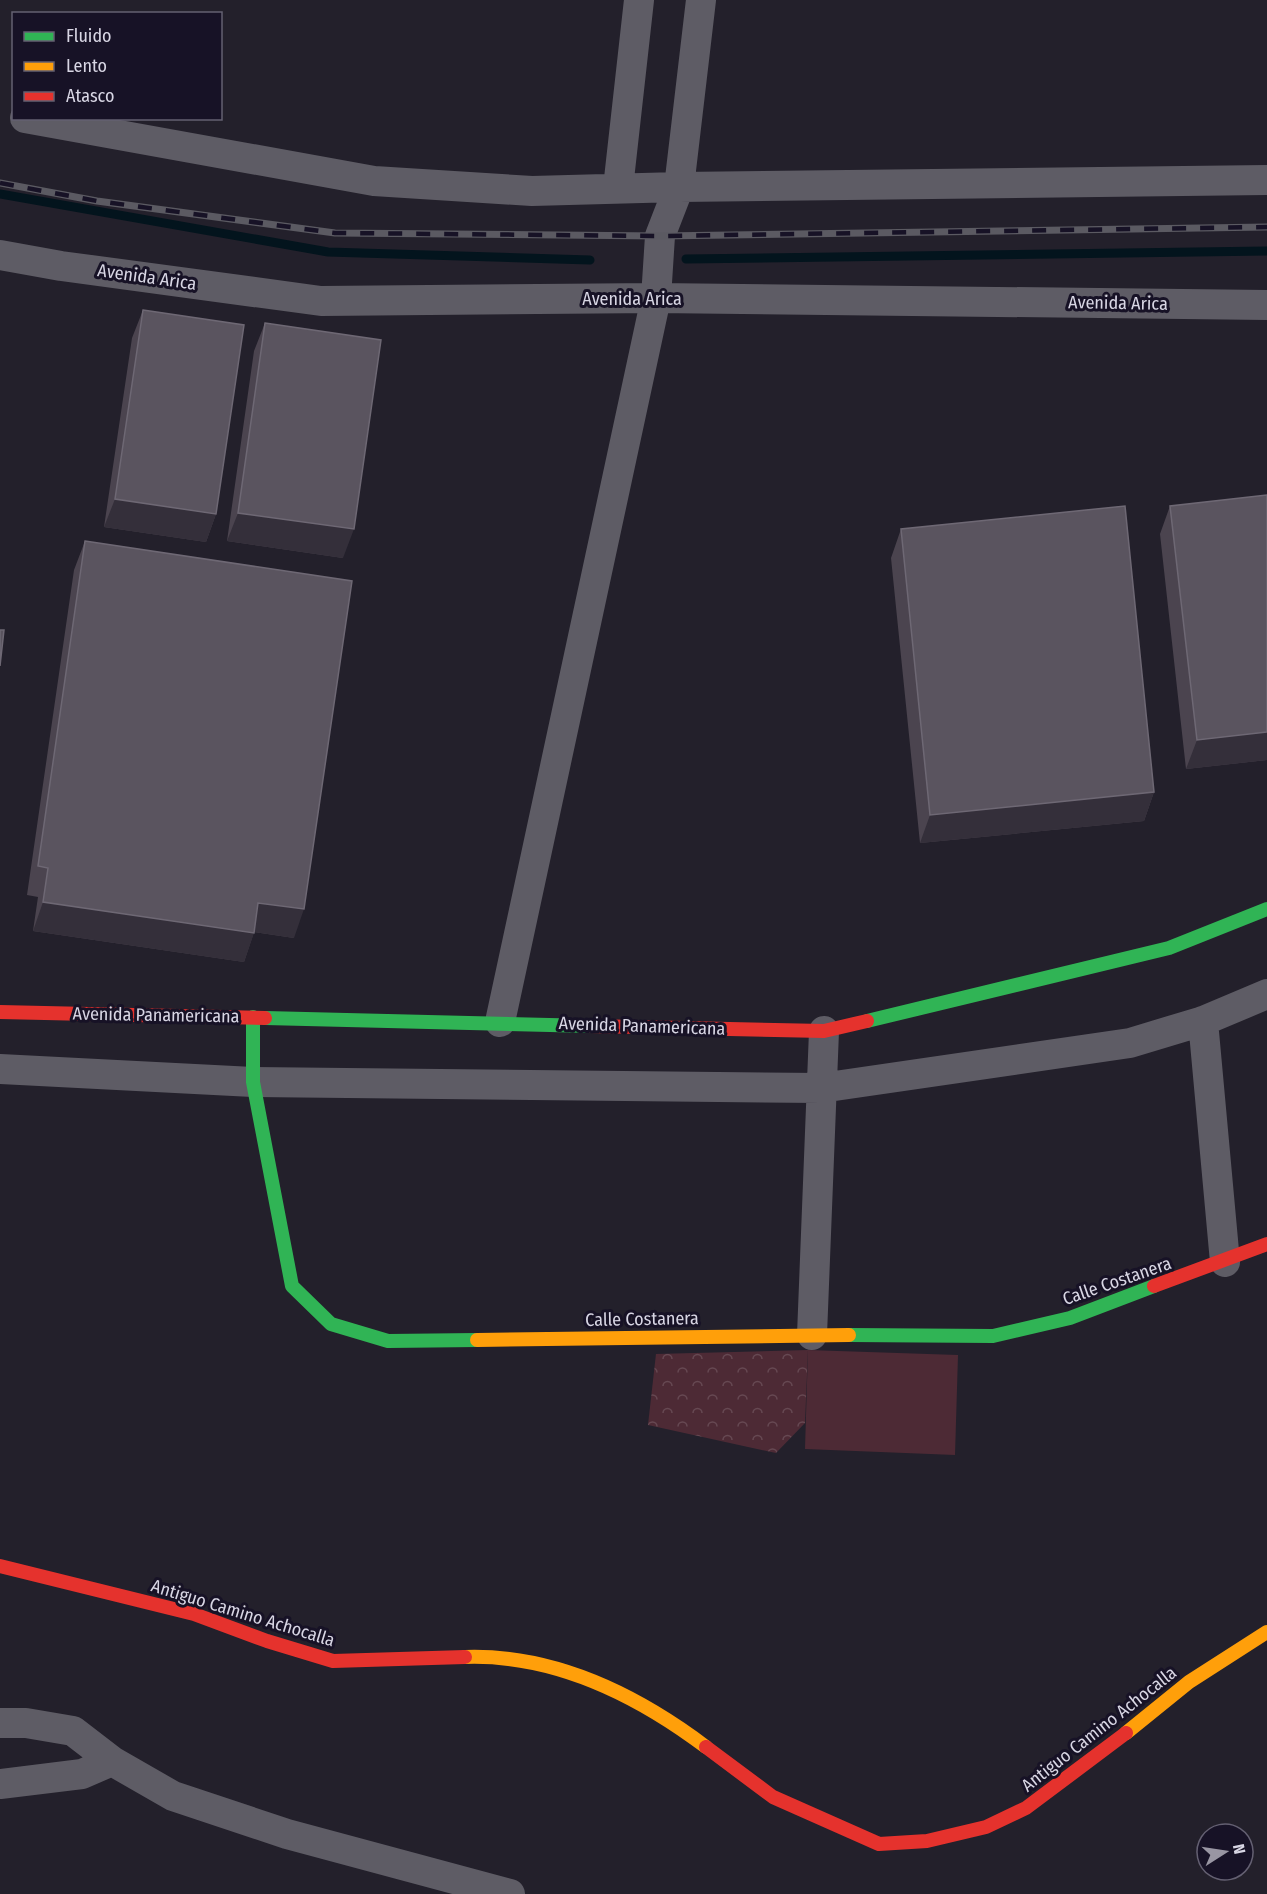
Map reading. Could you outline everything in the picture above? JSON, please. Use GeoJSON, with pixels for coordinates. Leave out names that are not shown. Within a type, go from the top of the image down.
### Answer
{"type":"FeatureCollection","features":[{"type":"Feature","properties":{"kind":"street"},"geometry":{"type":"LineString","coordinates":[[618,188],[639,0]]}},
{"type":"Feature","properties":{"kind":"street"},"geometry":{"type":"LineString","coordinates":[[500,1022],[656,298],[660,237],[679,187],[700,0]]}},
{"type":"Feature","properties":{"kind":"street"},"geometry":{"type":"LineString","coordinates":[[36,120],[374,181],[532,191],[1267,180]]}},
{"type":"Feature","properties":{"kind":"street","name":"Avenida Arica"},"geometry":{"type":"LineString","coordinates":[[0,255],[321,301],[656,298],[1267,305]]}},
{"type":"Feature","properties":{"kind":"street","name":"Avenida Panamericana"},"geometry":{"type":"LineString","coordinates":[[0,1012],[500,1022],[824,1032],[1169,948],[1267,909]]}},
{"type":"Feature","properties":{"kind":"street"},"geometry":{"type":"LineString","coordinates":[[0,1069],[253,1082],[821,1088],[1130,1043],[1203,1021],[1267,994]]}},
{"type":"Feature","properties":{"kind":"street","name":"Calle Costanera"},"geometry":{"type":"LineString","coordinates":[[253,1017],[253,1082],[292,1286],[331,1324],[388,1341],[812,1335],[993,1336],[1070,1318],[1225,1262],[1267,1244]]}},
{"type":"Feature","properties":{"kind":"street"},"geometry":{"type":"LineString","coordinates":[[1203,1021],[1225,1262]]}},
{"type":"Feature","properties":{"kind":"street"},"geometry":{"type":"LineString","coordinates":[[812,1335],[824,1032]]}},
{"type":"Feature","properties":{"kind":"street","name":"Antiguo Camino Achocalla"},"geometry":{"type":"LineString","coordinates":[[0,1566],[194,1614],[267,1641],[333,1661],[489,1656],[549,1666],[607,1686],[664,1715],[773,1797],[879,1844],[927,1841],[986,1827],[1026,1808],[1070,1777],[1189,1682],[1267,1632]]}},
{"type":"Feature","properties":{"kind":"street"},"geometry":{"type":"LineString","coordinates":[[0,1723],[26,1723],[73,1731],[112,1761],[173,1796],[286,1834],[510,1894]]}},
{"type":"Feature","properties":{"kind":"street"},"geometry":{"type":"LineString","coordinates":[[0,1784],[82,1774],[112,1761]]}},
{"type":"Feature","properties":{"kind":"green space"},"geometry":{"type":"Polygon","coordinates":[[[808,1350],[805,1423],[776,1453],[648,1425],[656,1354],[808,1350]]]}},
{"type":"Feature","properties":{"kind":"green space"},"geometry":{"type":"Polygon","coordinates":[[[808,1350],[958,1355],[955,1455],[805,1449],[808,1350]]]}},
{"type":"Feature","properties":{"kind":"building"},"geometry":{"type":"Polygon","coordinates":[[[143,310],[244,325],[216,514],[115,499],[143,310]]]}},
{"type":"Feature","properties":{"kind":"building"},"geometry":{"type":"Polygon","coordinates":[[[265,323],[381,340],[354,529],[238,513],[265,323]]]}},
{"type":"Feature","properties":{"kind":"building"},"geometry":{"type":"Polygon","coordinates":[[[1267,495],[1267,732],[1197,740],[1170,506],[1267,495]]]}},
{"type":"Feature","properties":{"kind":"building"},"geometry":{"type":"Polygon","coordinates":[[[1125,506],[1154,792],[930,815],[901,529],[1125,506]]]}},
{"type":"Feature","properties":{"kind":"building"},"geometry":{"type":"Polygon","coordinates":[[[85,541],[352,581],[304,909],[258,903],[254,933],[43,902],[48,868],[38,866],[85,541]]]}},
{"type":"Feature","properties":{"kind":"building"},"geometry":{"type":"Polygon","coordinates":[[[0,630],[4,630],[0,666],[0,630]]]}},
{"type":"Feature","properties":{"kind":"waterway"},"geometry":{"type":"LineString","coordinates":[[0,194],[328,252],[590,260]]}},
{"type":"Feature","properties":{"kind":"waterway"},"geometry":{"type":"LineString","coordinates":[[686,259],[1267,251]]}},
{"type":"Feature","properties":{"kind":"railway"},"geometry":{"type":"LineString","coordinates":[[0,183],[97,201],[335,233],[660,236],[1267,227]]}},
{"type":"Feature","properties":{"kind":"traffic: fast"},"geometry":{"type":"LineString","coordinates":[[867,1021],[1169,948],[1267,909]]}},
{"type":"Feature","properties":{"kind":"traffic: fast"},"geometry":{"type":"LineString","coordinates":[[253,1017],[253,1082],[292,1286],[331,1324],[388,1341],[477,1340]]}},
{"type":"Feature","properties":{"kind":"traffic: fast"},"geometry":{"type":"LineString","coordinates":[[265,1018],[591,1026]]}},
{"type":"Feature","properties":{"kind":"traffic: fast"},"geometry":{"type":"LineString","coordinates":[[849,1335],[993,1336],[1070,1318],[1154,1286]]}},
{"type":"Feature","properties":{"kind":"traffic: slow"},"geometry":{"type":"LineString","coordinates":[[477,1340],[849,1335]]}},
{"type":"Feature","properties":{"kind":"traffic: slow"},"geometry":{"type":"LineString","coordinates":[[1126,1733],[1189,1682],[1267,1632]]}},
{"type":"Feature","properties":{"kind":"traffic: slow"},"geometry":{"type":"LineString","coordinates":[[465,1657],[530,1662],[593,1681],[652,1711],[706,1747]]}},
{"type":"Feature","properties":{"kind":"traffic: jam"},"geometry":{"type":"LineString","coordinates":[[0,1012],[265,1018]]}},
{"type":"Feature","properties":{"kind":"traffic: jam"},"geometry":{"type":"LineString","coordinates":[[591,1026],[824,1031],[867,1021]]}},
{"type":"Feature","properties":{"kind":"traffic: jam"},"geometry":{"type":"LineString","coordinates":[[1154,1286],[1267,1244]]}},
{"type":"Feature","properties":{"kind":"traffic: jam"},"geometry":{"type":"LineString","coordinates":[[0,1566],[194,1614],[267,1641],[333,1661],[465,1657]]}},
{"type":"Feature","properties":{"kind":"traffic: jam"},"geometry":{"type":"LineString","coordinates":[[706,1747],[773,1797],[879,1844],[927,1841],[986,1827],[1026,1808],[1126,1733]]}}]}
